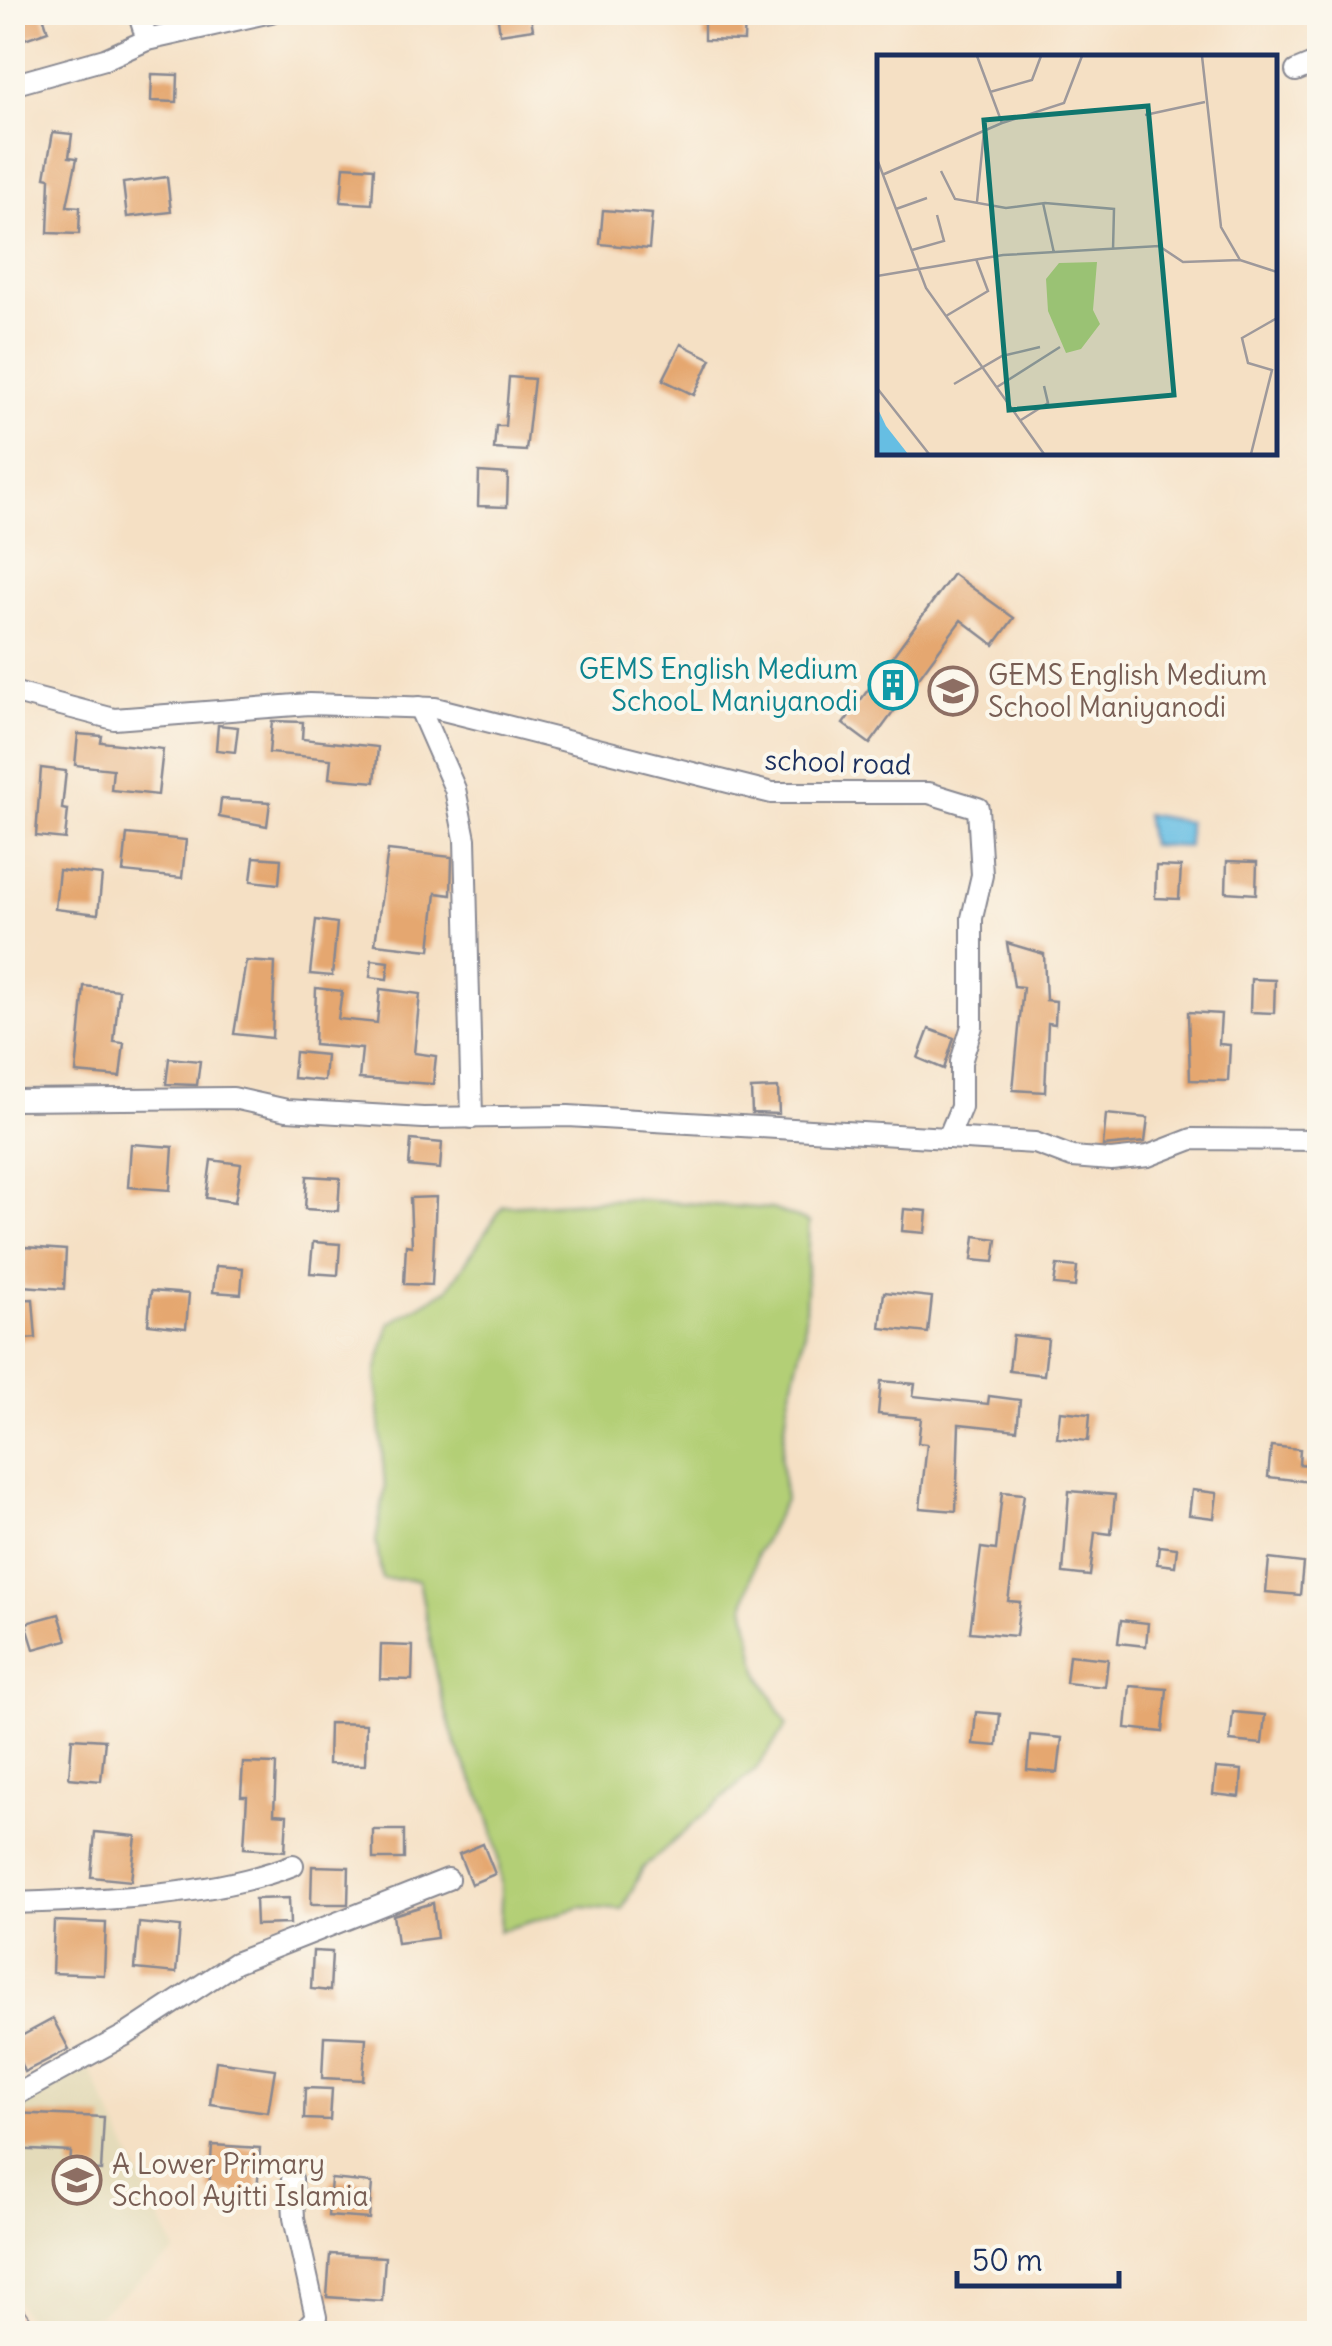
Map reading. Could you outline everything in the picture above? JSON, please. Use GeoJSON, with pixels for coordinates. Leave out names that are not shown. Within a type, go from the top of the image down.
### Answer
{"type":"FeatureCollection","features":[{"type":"Feature","properties":{"kind":"main road"},"geometry":{"type":"LineString","coordinates":[[12,2317],[24,2334]]}},
{"type":"Feature","properties":{"kind":"street"},"geometry":{"type":"LineString","coordinates":[[138,12],[146,40]]}},
{"type":"Feature","properties":{"kind":"street"},"geometry":{"type":"LineString","coordinates":[[12,85],[105,60],[146,40],[271,12]]}},
{"type":"Feature","properties":{"kind":"street"},"geometry":{"type":"LineString","coordinates":[[1296,70],[1320,60]]}},
{"type":"Feature","properties":{"kind":"street","name":"school road"},"geometry":{"type":"LineString","coordinates":[[12,692],[114,719],[309,704],[419,707],[772,793],[928,793],[978,808],[982,875],[972,918],[972,1026],[962,1062],[961,1107],[948,1138]]}},
{"type":"Feature","properties":{"kind":"street"},"geometry":{"type":"LineString","coordinates":[[419,707],[455,788],[465,838],[472,1118]]}},
{"type":"Feature","properties":{"kind":"street"},"geometry":{"type":"LineString","coordinates":[[12,1100],[233,1098],[287,1110],[472,1118],[568,1116],[1035,1143],[1072,1157],[1111,1160],[1148,1156],[1192,1139],[1320,1140]]}},
{"type":"Feature","properties":{"kind":"street"},"geometry":{"type":"LineString","coordinates":[[12,1904],[204,1887],[258,1878],[293,1865]]}},
{"type":"Feature","properties":{"kind":"street"},"geometry":{"type":"LineString","coordinates":[[12,2098],[127,2034],[235,1963],[448,1879]]}},
{"type":"Feature","properties":{"kind":"street"},"geometry":{"type":"LineString","coordinates":[[292,2179],[294,2218],[316,2317],[300,2334]]}},
{"type":"Feature","properties":{"kind":"shaded area","name":"A Lower Primary School Ayitti Islamia"},"geometry":{"type":"Polygon","coordinates":[[[89,2068],[176,2252],[75,2333],[36,2333],[13,2295],[13,2109],[89,2068]]]}},
{"type":"Feature","properties":{"kind":"green space"},"geometry":{"type":"Polygon","coordinates":[[[625,1199],[772,1209],[809,1222],[804,1335],[788,1404],[781,1458],[785,1500],[757,1554],[745,1604],[758,1671],[787,1725],[756,1769],[643,1868],[622,1910],[581,1907],[499,1931],[501,1884],[495,1839],[448,1719],[419,1580],[382,1579],[376,1541],[385,1488],[376,1372],[390,1323],[448,1289],[503,1206],[625,1199]]]}},
{"type":"Feature","properties":{"kind":"water"},"geometry":{"type":"Polygon","coordinates":[[[1145,814],[1188,822],[1188,847],[1150,845],[1145,814]]]}},
{"type":"Feature","properties":{"kind":"building"},"geometry":{"type":"Polygon","coordinates":[[[12,12],[42,12],[48,31],[22,40],[12,12]]]}},
{"type":"Feature","properties":{"kind":"building"},"geometry":{"type":"Polygon","coordinates":[[[497,12],[530,12],[533,29],[500,34],[497,12]]]}},
{"type":"Feature","properties":{"kind":"building"},"geometry":{"type":"Polygon","coordinates":[[[704,12],[745,12],[744,41],[704,40],[704,12]]]}},
{"type":"Feature","properties":{"kind":"building"},"geometry":{"type":"Polygon","coordinates":[[[152,74],[178,75],[177,102],[151,101],[152,74]]]}},
{"type":"Feature","properties":{"kind":"building"},"geometry":{"type":"Polygon","coordinates":[[[53,132],[72,134],[69,157],[77,158],[67,206],[80,207],[79,234],[48,233],[50,178],[45,177],[53,132]]]}},
{"type":"Feature","properties":{"kind":"building"},"geometry":{"type":"Polygon","coordinates":[[[344,166],[374,168],[372,204],[341,202],[344,166]]]}},
{"type":"Feature","properties":{"kind":"building"},"geometry":{"type":"Polygon","coordinates":[[[167,177],[171,212],[127,217],[123,183],[167,177]]]}},
{"type":"Feature","properties":{"kind":"building"},"geometry":{"type":"Polygon","coordinates":[[[603,210],[652,214],[649,249],[600,244],[603,210]]]}},
{"type":"Feature","properties":{"kind":"building"},"geometry":{"type":"Polygon","coordinates":[[[681,344],[711,359],[694,395],[663,380],[681,344]]]}},
{"type":"Feature","properties":{"kind":"building"},"geometry":{"type":"Polygon","coordinates":[[[509,377],[534,379],[526,451],[494,449],[496,426],[505,426],[509,377]]]}},
{"type":"Feature","properties":{"kind":"building"},"geometry":{"type":"Polygon","coordinates":[[[479,472],[508,474],[507,507],[478,506],[479,472]]]}},
{"type":"Feature","properties":{"kind":"building","name":"GEMS English Medium SchooL Maniyanodi"},"geometry":{"type":"Polygon","coordinates":[[[953,574],[1014,618],[994,645],[961,620],[870,744],[843,724],[953,574]]]}},
{"type":"Feature","properties":{"kind":"building"},"geometry":{"type":"Polygon","coordinates":[[[272,721],[303,722],[302,739],[378,747],[375,782],[329,778],[331,759],[269,753],[272,721]]]}},
{"type":"Feature","properties":{"kind":"building"},"geometry":{"type":"Polygon","coordinates":[[[218,725],[238,727],[235,752],[216,750],[218,725]]]}},
{"type":"Feature","properties":{"kind":"building"},"geometry":{"type":"Polygon","coordinates":[[[78,734],[102,736],[101,742],[163,749],[158,795],[111,790],[113,769],[75,765],[78,734]]]}},
{"type":"Feature","properties":{"kind":"building"},"geometry":{"type":"Polygon","coordinates":[[[41,768],[66,771],[62,809],[68,810],[65,839],[36,836],[41,768]]]}},
{"type":"Feature","properties":{"kind":"building"},"geometry":{"type":"Polygon","coordinates":[[[221,799],[270,802],[267,826],[219,817],[221,799]]]}},
{"type":"Feature","properties":{"kind":"building"},"geometry":{"type":"Polygon","coordinates":[[[127,834],[186,840],[182,878],[123,872],[127,834]]]}},
{"type":"Feature","properties":{"kind":"building"},"geometry":{"type":"Polygon","coordinates":[[[388,850],[452,857],[451,895],[436,893],[430,950],[375,944],[388,850]]]}},
{"type":"Feature","properties":{"kind":"building"},"geometry":{"type":"Polygon","coordinates":[[[254,857],[281,859],[279,884],[251,881],[254,857]]]}},
{"type":"Feature","properties":{"kind":"building"},"geometry":{"type":"Polygon","coordinates":[[[1227,861],[1257,862],[1256,894],[1226,892],[1227,861]]]}},
{"type":"Feature","properties":{"kind":"building"},"geometry":{"type":"Polygon","coordinates":[[[1156,866],[1181,867],[1179,899],[1155,898],[1156,866]]]}},
{"type":"Feature","properties":{"kind":"building"},"geometry":{"type":"Polygon","coordinates":[[[59,870],[102,875],[98,914],[55,909],[59,870]]]}},
{"type":"Feature","properties":{"kind":"building"},"geometry":{"type":"Polygon","coordinates":[[[316,920],[337,923],[332,976],[310,974],[316,920]]]}},
{"type":"Feature","properties":{"kind":"building"},"geometry":{"type":"Polygon","coordinates":[[[1007,943],[1044,954],[1046,1000],[1056,1001],[1055,1024],[1048,1023],[1045,1092],[1013,1090],[1023,987],[1014,986],[1007,943]]]}},
{"type":"Feature","properties":{"kind":"building"},"geometry":{"type":"Polygon","coordinates":[[[372,960],[389,962],[387,979],[370,977],[372,960]]]}},
{"type":"Feature","properties":{"kind":"building"},"geometry":{"type":"Polygon","coordinates":[[[246,961],[275,963],[272,1038],[234,1034],[246,961]]]}},
{"type":"Feature","properties":{"kind":"building"},"geometry":{"type":"Polygon","coordinates":[[[1251,979],[1275,980],[1274,1013],[1250,1012],[1251,979]]]}},
{"type":"Feature","properties":{"kind":"building"},"geometry":{"type":"Polygon","coordinates":[[[84,986],[119,990],[114,1042],[124,1043],[120,1077],[76,1073],[84,986]]]}},
{"type":"Feature","properties":{"kind":"building"},"geometry":{"type":"Polygon","coordinates":[[[316,988],[342,991],[338,1019],[377,1023],[380,989],[420,994],[414,1053],[436,1056],[433,1084],[359,1079],[362,1049],[314,1045],[316,988]]]}},
{"type":"Feature","properties":{"kind":"building"},"geometry":{"type":"Polygon","coordinates":[[[1188,1012],[1221,1014],[1219,1044],[1230,1045],[1228,1081],[1190,1080],[1188,1012]]]}},
{"type":"Feature","properties":{"kind":"building"},"geometry":{"type":"Polygon","coordinates":[[[929,1029],[954,1038],[944,1069],[918,1058],[929,1029]]]}},
{"type":"Feature","properties":{"kind":"building"},"geometry":{"type":"Polygon","coordinates":[[[295,1052],[326,1055],[324,1081],[293,1078],[295,1052]]]}},
{"type":"Feature","properties":{"kind":"building"},"geometry":{"type":"Polygon","coordinates":[[[169,1058],[200,1061],[197,1085],[166,1084],[169,1058]]]}},
{"type":"Feature","properties":{"kind":"building"},"geometry":{"type":"Polygon","coordinates":[[[778,1088],[779,1114],[752,1113],[751,1089],[778,1088]]]}},
{"type":"Feature","properties":{"kind":"building"},"geometry":{"type":"Polygon","coordinates":[[[1106,1114],[1148,1118],[1145,1142],[1103,1146],[1106,1114]]]}},
{"type":"Feature","properties":{"kind":"building"},"geometry":{"type":"Polygon","coordinates":[[[411,1140],[442,1143],[440,1169],[409,1166],[411,1140]]]}},
{"type":"Feature","properties":{"kind":"building"},"geometry":{"type":"Polygon","coordinates":[[[131,1144],[173,1147],[170,1190],[128,1187],[131,1144]]]}},
{"type":"Feature","properties":{"kind":"building"},"geometry":{"type":"Polygon","coordinates":[[[211,1160],[241,1164],[235,1202],[206,1198],[211,1160]]]}},
{"type":"Feature","properties":{"kind":"building"},"geometry":{"type":"Polygon","coordinates":[[[307,1176],[340,1178],[338,1211],[305,1209],[307,1176]]]}},
{"type":"Feature","properties":{"kind":"building"},"geometry":{"type":"Polygon","coordinates":[[[436,1197],[432,1285],[404,1284],[406,1245],[412,1246],[410,1198],[436,1197]]]}},
{"type":"Feature","properties":{"kind":"building"},"geometry":{"type":"Polygon","coordinates":[[[904,1209],[927,1211],[925,1233],[902,1231],[904,1209]]]}},
{"type":"Feature","properties":{"kind":"building"},"geometry":{"type":"Polygon","coordinates":[[[975,1236],[997,1239],[994,1262],[972,1260],[975,1236]]]}},
{"type":"Feature","properties":{"kind":"building"},"geometry":{"type":"Polygon","coordinates":[[[313,1242],[340,1244],[338,1275],[310,1273],[313,1242]]]}},
{"type":"Feature","properties":{"kind":"building"},"geometry":{"type":"Polygon","coordinates":[[[25,1247],[66,1250],[64,1289],[23,1286],[25,1247]]]}},
{"type":"Feature","properties":{"kind":"building"},"geometry":{"type":"Polygon","coordinates":[[[1057,1265],[1077,1267],[1075,1287],[1054,1285],[1057,1265]]]}},
{"type":"Feature","properties":{"kind":"building"},"geometry":{"type":"Polygon","coordinates":[[[216,1266],[243,1268],[241,1294],[213,1292],[216,1266]]]}},
{"type":"Feature","properties":{"kind":"building"},"geometry":{"type":"Polygon","coordinates":[[[151,1291],[189,1294],[186,1328],[148,1324],[151,1291]]]}},
{"type":"Feature","properties":{"kind":"building"},"geometry":{"type":"Polygon","coordinates":[[[884,1292],[932,1297],[928,1333],[880,1328],[884,1292]]]}},
{"type":"Feature","properties":{"kind":"building"},"geometry":{"type":"Polygon","coordinates":[[[33,1299],[36,1338],[12,1340],[12,1300],[33,1299]]]}},
{"type":"Feature","properties":{"kind":"building"},"geometry":{"type":"Polygon","coordinates":[[[1013,1335],[1048,1339],[1044,1375],[1009,1371],[1013,1335]]]}},
{"type":"Feature","properties":{"kind":"building"},"geometry":{"type":"Polygon","coordinates":[[[881,1381],[915,1384],[913,1396],[988,1404],[989,1396],[1020,1400],[1017,1430],[959,1424],[956,1511],[920,1508],[927,1444],[918,1443],[921,1418],[878,1414],[881,1381]]]}},
{"type":"Feature","properties":{"kind":"building"},"geometry":{"type":"Polygon","coordinates":[[[1060,1411],[1090,1414],[1088,1441],[1057,1438],[1060,1411]]]}},
{"type":"Feature","properties":{"kind":"building"},"geometry":{"type":"Polygon","coordinates":[[[1271,1446],[1300,1449],[1299,1464],[1320,1466],[1320,1483],[1268,1477],[1271,1446]]]}},
{"type":"Feature","properties":{"kind":"building"},"geometry":{"type":"Polygon","coordinates":[[[1192,1490],[1217,1493],[1214,1518],[1189,1515],[1192,1490]]]}},
{"type":"Feature","properties":{"kind":"building"},"geometry":{"type":"Polygon","coordinates":[[[1069,1491],[1115,1495],[1111,1534],[1095,1532],[1090,1576],[1063,1573],[1069,1491]]]}},
{"type":"Feature","properties":{"kind":"building"},"geometry":{"type":"Polygon","coordinates":[[[1002,1492],[1024,1494],[1008,1601],[1020,1602],[1016,1636],[970,1632],[981,1548],[996,1550],[1002,1492]]]}},
{"type":"Feature","properties":{"kind":"building"},"geometry":{"type":"Polygon","coordinates":[[[1159,1546],[1177,1548],[1175,1566],[1157,1564],[1159,1546]]]}},
{"type":"Feature","properties":{"kind":"building"},"geometry":{"type":"Polygon","coordinates":[[[1269,1559],[1303,1563],[1300,1595],[1266,1592],[1269,1559]]]}},
{"type":"Feature","properties":{"kind":"building"},"geometry":{"type":"Polygon","coordinates":[[[59,1614],[67,1640],[34,1649],[26,1623],[59,1614]]]}},
{"type":"Feature","properties":{"kind":"building"},"geometry":{"type":"Polygon","coordinates":[[[1121,1620],[1148,1623],[1146,1646],[1118,1643],[1121,1620]]]}},
{"type":"Feature","properties":{"kind":"building"},"geometry":{"type":"Polygon","coordinates":[[[381,1645],[413,1646],[412,1680],[380,1679],[381,1645]]]}},
{"type":"Feature","properties":{"kind":"building"},"geometry":{"type":"Polygon","coordinates":[[[1069,1655],[1108,1659],[1105,1687],[1066,1683],[1069,1655]]]}},
{"type":"Feature","properties":{"kind":"building"},"geometry":{"type":"Polygon","coordinates":[[[1130,1686],[1167,1689],[1163,1732],[1126,1728],[1130,1686]]]}},
{"type":"Feature","properties":{"kind":"building"},"geometry":{"type":"Polygon","coordinates":[[[976,1712],[1000,1714],[997,1746],[973,1744],[976,1712]]]}},
{"type":"Feature","properties":{"kind":"building"},"geometry":{"type":"Polygon","coordinates":[[[1233,1712],[1265,1715],[1262,1744],[1230,1741],[1233,1712]]]}},
{"type":"Feature","properties":{"kind":"building"},"geometry":{"type":"Polygon","coordinates":[[[329,1723],[366,1724],[365,1765],[328,1764],[329,1723]]]}},
{"type":"Feature","properties":{"kind":"building"},"geometry":{"type":"Polygon","coordinates":[[[1030,1735],[1062,1738],[1058,1773],[1027,1770],[1030,1735]]]}},
{"type":"Feature","properties":{"kind":"building"},"geometry":{"type":"Polygon","coordinates":[[[72,1738],[105,1740],[101,1781],[69,1778],[72,1738]]]}},
{"type":"Feature","properties":{"kind":"building"},"geometry":{"type":"Polygon","coordinates":[[[243,1763],[276,1764],[274,1814],[287,1815],[285,1851],[244,1848],[247,1796],[241,1796],[243,1763]]]}},
{"type":"Feature","properties":{"kind":"building"},"geometry":{"type":"Polygon","coordinates":[[[1216,1768],[1242,1770],[1240,1797],[1213,1794],[1216,1768]]]}},
{"type":"Feature","properties":{"kind":"building"},"geometry":{"type":"Polygon","coordinates":[[[373,1830],[404,1830],[404,1859],[373,1859],[373,1830]]]}},
{"type":"Feature","properties":{"kind":"building"},"geometry":{"type":"Polygon","coordinates":[[[95,1832],[136,1836],[131,1881],[91,1877],[95,1832]]]}},
{"type":"Feature","properties":{"kind":"building"},"geometry":{"type":"Polygon","coordinates":[[[483,1844],[495,1874],[471,1884],[459,1854],[483,1844]]]}},
{"type":"Feature","properties":{"kind":"building"},"geometry":{"type":"Polygon","coordinates":[[[312,1866],[349,1867],[348,1904],[311,1904],[312,1866]]]}},
{"type":"Feature","properties":{"kind":"building"},"geometry":{"type":"Polygon","coordinates":[[[289,1898],[290,1924],[256,1925],[255,1899],[289,1898]]]}},
{"type":"Feature","properties":{"kind":"building"},"geometry":{"type":"Polygon","coordinates":[[[433,1903],[437,1938],[397,1943],[393,1915],[433,1903]]]}},
{"type":"Feature","properties":{"kind":"building"},"geometry":{"type":"Polygon","coordinates":[[[54,1921],[106,1923],[104,1975],[52,1973],[54,1921]]]}},
{"type":"Feature","properties":{"kind":"building"},"geometry":{"type":"Polygon","coordinates":[[[139,1923],[180,1927],[176,1973],[135,1969],[139,1923]]]}},
{"type":"Feature","properties":{"kind":"building"},"geometry":{"type":"Polygon","coordinates":[[[313,1951],[332,1952],[330,1991],[311,1989],[313,1951]]]}},
{"type":"Feature","properties":{"kind":"building"},"geometry":{"type":"Polygon","coordinates":[[[53,2019],[69,2049],[24,2072],[12,2041],[53,2019]]]}},
{"type":"Feature","properties":{"kind":"building"},"geometry":{"type":"Polygon","coordinates":[[[324,2036],[366,2038],[363,2080],[322,2078],[324,2036]]]}},
{"type":"Feature","properties":{"kind":"building"},"geometry":{"type":"Polygon","coordinates":[[[216,2061],[275,2069],[268,2112],[210,2104],[216,2061]]]}},
{"type":"Feature","properties":{"kind":"building"},"geometry":{"type":"Polygon","coordinates":[[[305,2088],[332,2089],[330,2120],[304,2119],[305,2088]]]}},
{"type":"Feature","properties":{"kind":"building","name":"A Lower Primary School Ayitti Islamia"},"geometry":{"type":"Polygon","coordinates":[[[12,2113],[104,2117],[101,2171],[70,2169],[71,2152],[12,2149],[12,2113]]]}},
{"type":"Feature","properties":{"kind":"building"},"geometry":{"type":"Polygon","coordinates":[[[212,2145],[260,2148],[257,2195],[209,2192],[212,2145]]]}},
{"type":"Feature","properties":{"kind":"building"},"geometry":{"type":"Polygon","coordinates":[[[331,2179],[372,2183],[369,2219],[328,2216],[331,2179]]]}},
{"type":"Feature","properties":{"kind":"building"},"geometry":{"type":"Polygon","coordinates":[[[330,2254],[385,2257],[382,2301],[327,2297],[330,2254]]]}},
{"type":"Feature","properties":{"kind":"place","name":"GEMS English Medium SchooL Maniyanodi"},"geometry":{"type":"Point","coordinates":[893,685]}},
{"type":"Feature","properties":{"kind":"place","name":"GEMS English Medium School Maniyanodi"},"geometry":{"type":"Point","coordinates":[953,691]}},
{"type":"Feature","properties":{"kind":"place","name":"A Lower Primary School Ayitti Islamia"},"geometry":{"type":"Point","coordinates":[77,2180]}}]}
